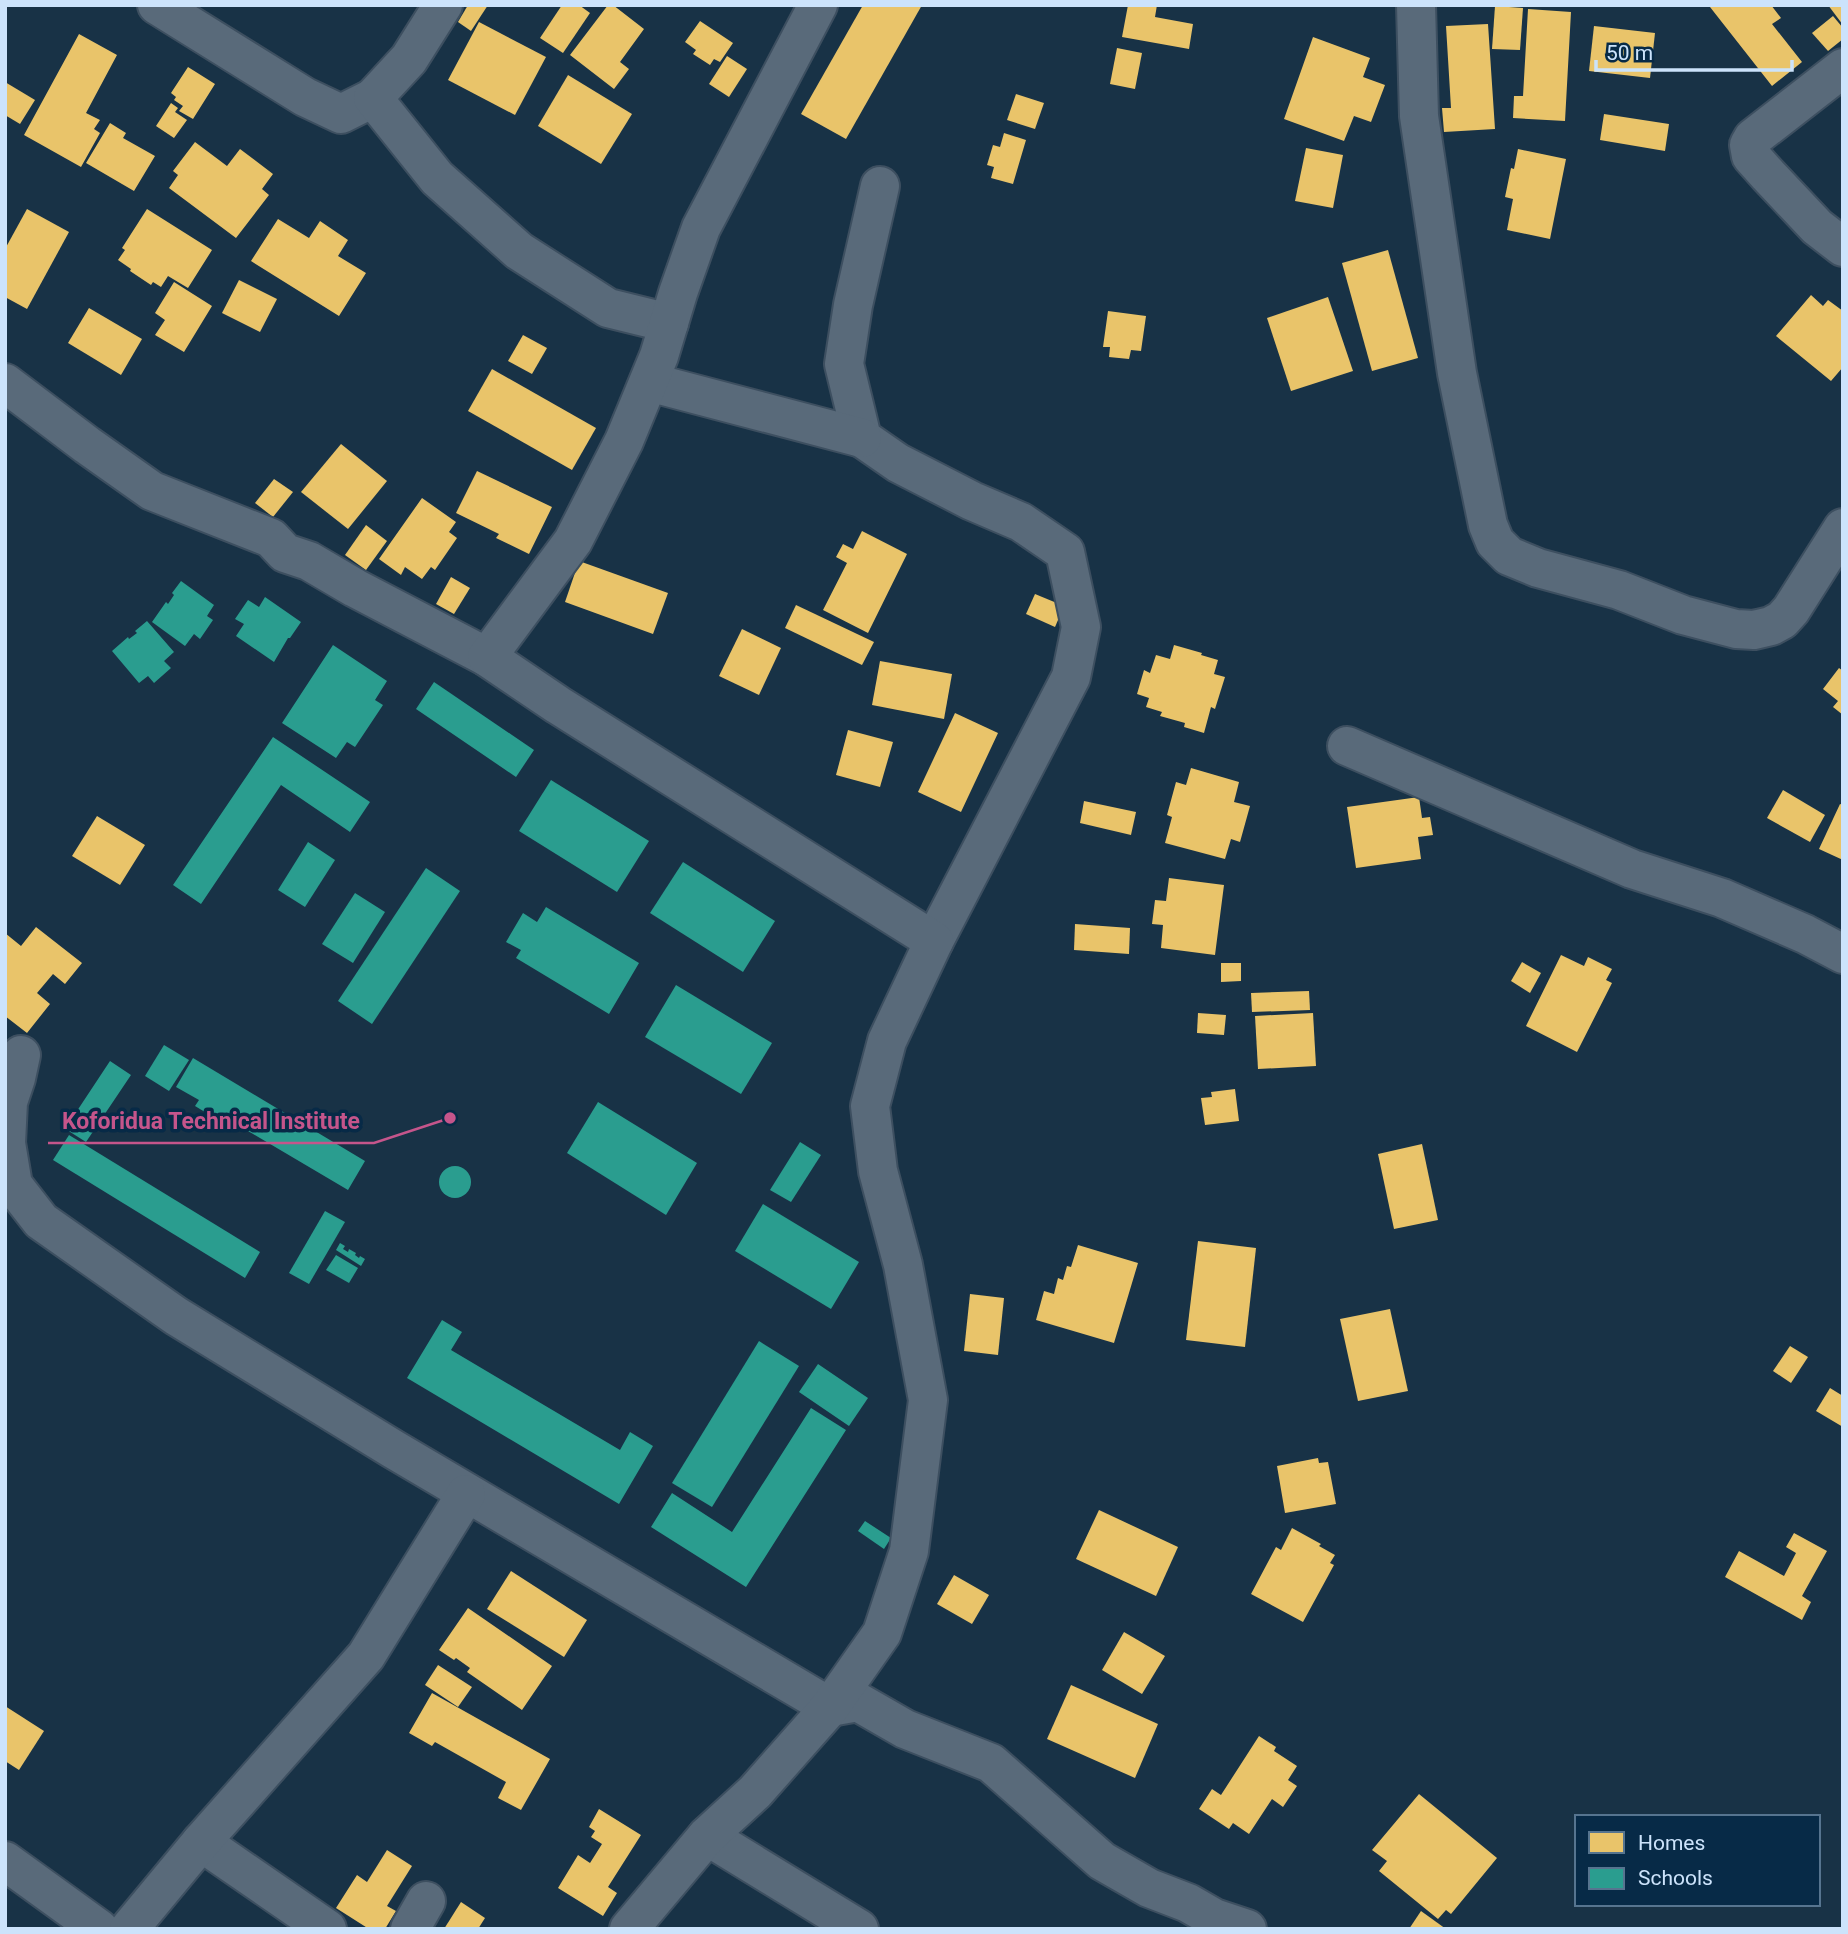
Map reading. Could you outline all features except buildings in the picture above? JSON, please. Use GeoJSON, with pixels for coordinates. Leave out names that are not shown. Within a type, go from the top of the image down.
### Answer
{"type":"FeatureCollection","features":[{"type":"Feature","properties":{"kind":"street"},"geometry":{"type":"LineString","coordinates":[[157,5],[305,97],[341,114],[373,98],[409,59],[443,5]]}},
{"type":"Feature","properties":{"kind":"street"},"geometry":{"type":"LineString","coordinates":[[487,657],[573,541],[624,441],[659,356],[701,228],[818,5]]}},
{"type":"Feature","properties":{"kind":"street"},"geometry":{"type":"LineString","coordinates":[[1416,5],[1419,116],[1457,373],[1488,525],[1495,542],[1509,556],[1538,568],[1619,590],[1683,615],[1736,629],[1755,630],[1782,620],[1791,610],[1843,528]]}},
{"type":"Feature","properties":{"kind":"street"},"geometry":{"type":"LineString","coordinates":[[1843,68],[1753,138],[1749,145],[1751,156],[1768,176],[1817,227],[1843,247]]}},
{"type":"Feature","properties":{"kind":"street"},"geometry":{"type":"LineString","coordinates":[[373,98],[437,177],[519,251],[608,308],[669,323]]}},
{"type":"Feature","properties":{"kind":"street"},"geometry":{"type":"LineString","coordinates":[[862,438],[844,364],[853,305],[880,186]]}},
{"type":"Feature","properties":{"kind":"street"},"geometry":{"type":"LineString","coordinates":[[629,1929],[707,1836],[755,1792],[830,1707],[882,1633],[909,1551],[928,1400],[903,1265],[878,1171],[870,1106],[887,1041],[934,941],[1071,677],[1081,627],[1065,552],[1021,522],[972,501],[898,463],[862,438],[649,382]]}},
{"type":"Feature","properties":{"kind":"street"},"geometry":{"type":"LineString","coordinates":[[5,383],[152,491],[271,538],[285,553],[309,561],[487,657],[558,705],[934,941]]}},
{"type":"Feature","properties":{"kind":"street"},"geometry":{"type":"LineString","coordinates":[[1347,746],[1632,869],[1722,898],[1805,934],[1843,954]]}},
{"type":"Feature","properties":{"kind":"street"},"geometry":{"type":"LineString","coordinates":[[21,1055],[8,1102],[6,1143],[9,1184],[41,1222],[176,1316],[466,1494],[830,1707],[858,1702],[905,1729],[991,1763],[1102,1861],[1149,1888],[1188,1903],[1214,1918],[1247,1929]]}},
{"type":"Feature","properties":{"kind":"street"},"geometry":{"type":"LineString","coordinates":[[129,1929],[201,1842],[366,1656],[466,1494]]}},
{"type":"Feature","properties":{"kind":"street"},"geometry":{"type":"LineString","coordinates":[[707,1836],[859,1929]]}},
{"type":"Feature","properties":{"kind":"street"},"geometry":{"type":"LineString","coordinates":[[201,1842],[327,1929]]}},
{"type":"Feature","properties":{"kind":"street"},"geometry":{"type":"LineString","coordinates":[[5,1861],[99,1929]]}},
{"type":"Feature","properties":{"kind":"place","name":"Koforidua Technical Institute"},"geometry":{"type":"Point","coordinates":[450,1118]}}]}
